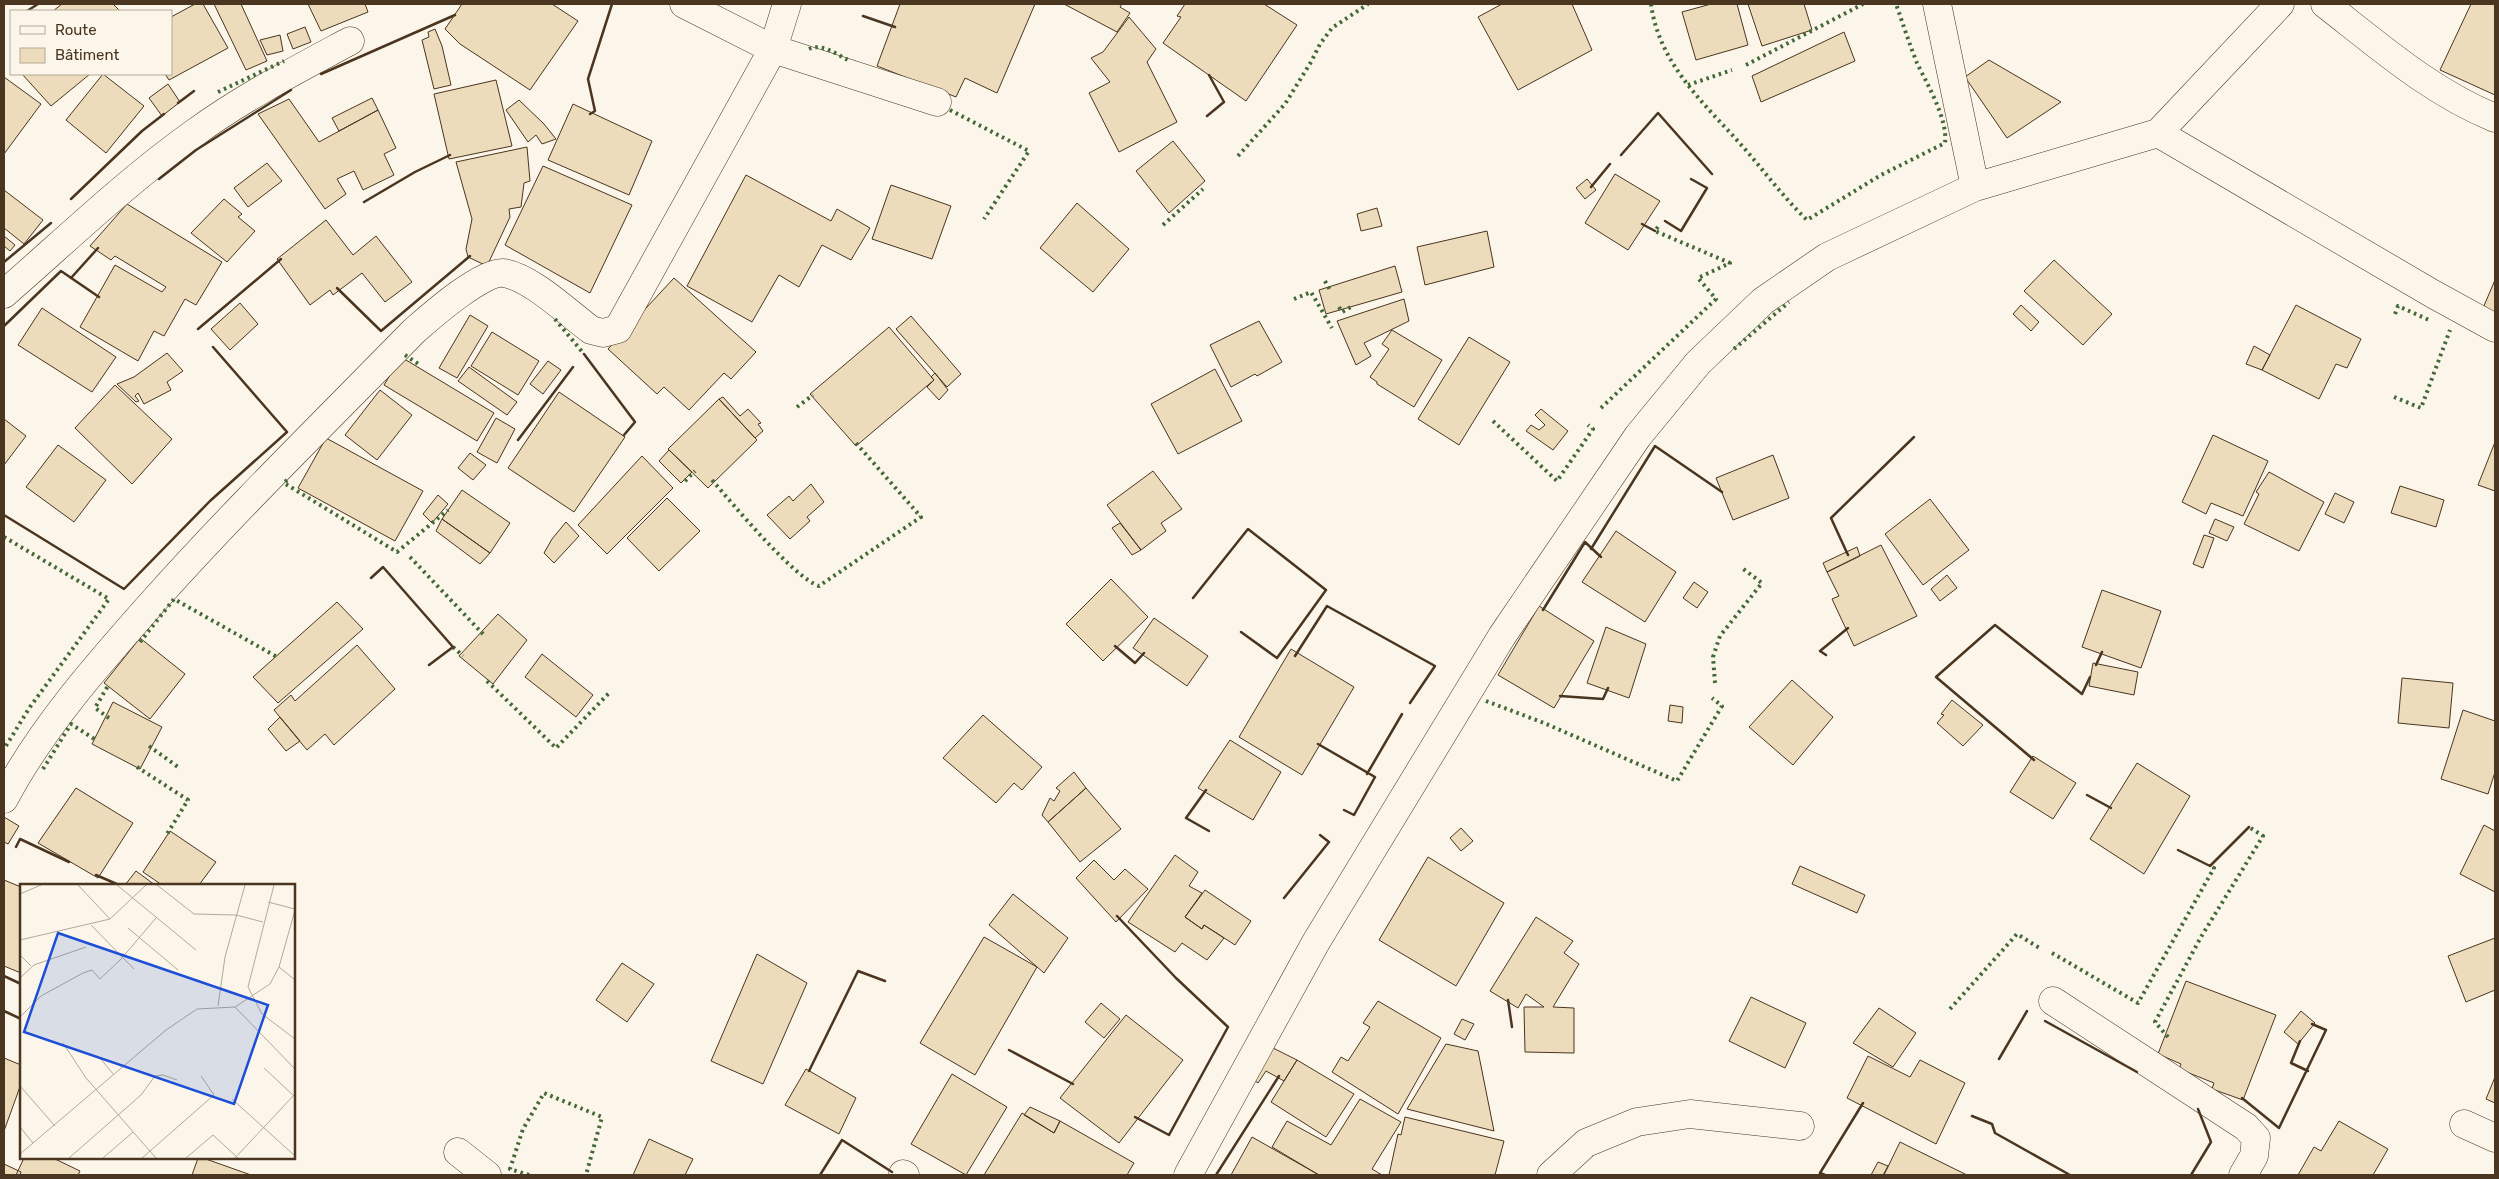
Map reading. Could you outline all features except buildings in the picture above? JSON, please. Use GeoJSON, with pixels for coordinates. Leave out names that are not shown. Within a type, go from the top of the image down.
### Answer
{"type":"FeatureCollection","features":[{"type":"Feature","properties":{"kind":"street"},"geometry":{"type":"LineString","coordinates":[[684,4],[773,49],[936,102]]}},
{"type":"Feature","properties":{"kind":"street"},"geometry":{"type":"LineString","coordinates":[[4,799],[46,732],[111,648],[197,552],[414,331],[452,299],[483,280],[502,273],[526,281],[591,330],[603,333],[618,329],[773,49],[788,4]]}},
{"type":"Feature","properties":{"kind":"street"},"geometry":{"type":"LineString","coordinates":[[1937,4],[1975,187]]}},
{"type":"Feature","properties":{"kind":"street"},"geometry":{"type":"LineString","coordinates":[[1188,1175],[1316,942],[1502,636],[1638,436],[1698,363],[1763,301],[1827,257],[1975,187],[2158,133],[2280,4]]}},
{"type":"Feature","properties":{"kind":"street"},"geometry":{"type":"LineString","coordinates":[[2325,4],[2431,85],[2471,108],[2495,118]]}},
{"type":"Feature","properties":{"kind":"street"},"geometry":{"type":"LineString","coordinates":[[4,294],[147,168],[193,134],[250,96],[350,41]]}},
{"type":"Feature","properties":{"kind":"street"},"geometry":{"type":"LineString","coordinates":[[2158,133],[2432,294],[2495,328]]}},
{"type":"Feature","properties":{"kind":"street"},"geometry":{"type":"LineString","coordinates":[[2053,1001],[2246,1127],[2256,1138],[2254,1156],[2243,1175]]}},
{"type":"Feature","properties":{"kind":"street"},"geometry":{"type":"LineString","coordinates":[[1551,1175],[1586,1142],[1637,1122],[1690,1114],[1800,1126]]}},
{"type":"Feature","properties":{"kind":"street"},"geometry":{"type":"LineString","coordinates":[[2464,1124],[2495,1138]]}},
{"type":"Feature","properties":{"kind":"street"},"geometry":{"type":"LineString","coordinates":[[458,1152],[488,1175]]}},
{"type":"Feature","properties":{"kind":"hedge"},"geometry":{"type":"LineString","coordinates":[[1238,156],[1285,104],[1320,44],[1332,28],[1368,4]]}},
{"type":"Feature","properties":{"kind":"hedge"},"geometry":{"type":"LineString","coordinates":[[1651,4],[1656,26],[1664,46],[1686,83],[1782,194],[1807,220],[1881,175],[1945,143],[1940,113],[1917,63],[1896,4]]}},
{"type":"Feature","properties":{"kind":"hedge"},"geometry":{"type":"LineString","coordinates":[[1746,65],[1863,4]]}},
{"type":"Feature","properties":{"kind":"hedge"},"geometry":{"type":"LineString","coordinates":[[809,49],[824,48],[848,60]]}},
{"type":"Feature","properties":{"kind":"hedge"},"geometry":{"type":"LineString","coordinates":[[218,92],[284,61]]}},
{"type":"Feature","properties":{"kind":"hedge"},"geometry":{"type":"LineString","coordinates":[[1688,85],[1732,70]]}},
{"type":"Feature","properties":{"kind":"hedge"},"geometry":{"type":"LineString","coordinates":[[950,110],[1029,151],[984,219]]}},
{"type":"Feature","properties":{"kind":"hedge"},"geometry":{"type":"LineString","coordinates":[[1163,225],[1203,189]]}},
{"type":"Feature","properties":{"kind":"hedge"},"geometry":{"type":"LineString","coordinates":[[1601,408],[1716,299],[1698,278],[1730,263],[1655,231],[1660,224]]}},
{"type":"Feature","properties":{"kind":"hedge"},"geometry":{"type":"LineString","coordinates":[[1325,281],[1330,290]]}},
{"type":"Feature","properties":{"kind":"hedge"},"geometry":{"type":"LineString","coordinates":[[1294,299],[1311,292],[1332,328]]}},
{"type":"Feature","properties":{"kind":"hedge"},"geometry":{"type":"LineString","coordinates":[[1734,349],[1789,302]]}},
{"type":"Feature","properties":{"kind":"hedge"},"geometry":{"type":"LineString","coordinates":[[2395,314],[2398,306],[2429,320]]}},
{"type":"Feature","properties":{"kind":"hedge"},"geometry":{"type":"LineString","coordinates":[[1339,307],[1342,312],[1351,307]]}},
{"type":"Feature","properties":{"kind":"hedge"},"geometry":{"type":"LineString","coordinates":[[555,319],[584,354]]}},
{"type":"Feature","properties":{"kind":"hedge"},"geometry":{"type":"LineString","coordinates":[[2394,397],[2421,408],[2450,330]]}},
{"type":"Feature","properties":{"kind":"hedge"},"geometry":{"type":"LineString","coordinates":[[405,355],[420,365]]}},
{"type":"Feature","properties":{"kind":"hedge"},"geometry":{"type":"LineString","coordinates":[[797,407],[813,395]]}},
{"type":"Feature","properties":{"kind":"hedge"},"geometry":{"type":"LineString","coordinates":[[1493,421],[1557,481],[1593,429],[1588,425]]}},
{"type":"Feature","properties":{"kind":"hedge"},"geometry":{"type":"LineString","coordinates":[[712,480],[779,555],[808,580],[819,586],[921,517],[856,443]]}},
{"type":"Feature","properties":{"kind":"hedge"},"geometry":{"type":"LineString","coordinates":[[685,481],[695,471]]}},
{"type":"Feature","properties":{"kind":"hedge"},"geometry":{"type":"LineString","coordinates":[[287,480],[284,483],[397,552],[448,510]]}},
{"type":"Feature","properties":{"kind":"hedge"},"geometry":{"type":"LineString","coordinates":[[4,537],[109,599],[30,707],[4,749]]}},
{"type":"Feature","properties":{"kind":"hedge"},"geometry":{"type":"LineString","coordinates":[[410,557],[483,634]]}},
{"type":"Feature","properties":{"kind":"hedge"},"geometry":{"type":"LineString","coordinates":[[1715,683],[1713,657],[1720,636],[1762,583],[1742,568]]}},
{"type":"Feature","properties":{"kind":"hedge"},"geometry":{"type":"LineString","coordinates":[[140,642],[174,599],[279,658]]}},
{"type":"Feature","properties":{"kind":"hedge"},"geometry":{"type":"LineString","coordinates":[[453,647],[463,656]]}},
{"type":"Feature","properties":{"kind":"hedge"},"geometry":{"type":"LineString","coordinates":[[487,681],[556,748],[609,693]]}},
{"type":"Feature","properties":{"kind":"hedge"},"geometry":{"type":"LineString","coordinates":[[109,684],[95,708],[109,718]]}},
{"type":"Feature","properties":{"kind":"hedge"},"geometry":{"type":"LineString","coordinates":[[1486,701],[1544,723],[1677,781],[1722,706],[1712,698]]}},
{"type":"Feature","properties":{"kind":"hedge"},"geometry":{"type":"LineString","coordinates":[[43,769],[71,724],[96,740]]}},
{"type":"Feature","properties":{"kind":"hedge"},"geometry":{"type":"LineString","coordinates":[[149,746],[178,767]]}},
{"type":"Feature","properties":{"kind":"hedge"},"geometry":{"type":"LineString","coordinates":[[137,767],[188,800],[167,834]]}},
{"type":"Feature","properties":{"kind":"hedge"},"geometry":{"type":"LineString","coordinates":[[2168,1037],[2155,1022],[2201,937],[2263,836],[2249,827]]}},
{"type":"Feature","properties":{"kind":"hedge"},"geometry":{"type":"LineString","coordinates":[[2052,953],[2138,1003],[2214,868],[2210,866]]}},
{"type":"Feature","properties":{"kind":"hedge"},"geometry":{"type":"LineString","coordinates":[[1950,1009],[2017,934],[2041,949]]}},
{"type":"Feature","properties":{"kind":"hedge"},"geometry":{"type":"LineString","coordinates":[[529,1175],[510,1169],[523,1129],[544,1093],[602,1117],[586,1175]]}},
{"type":"Feature","properties":{"kind":"wall"},"geometry":{"type":"LineString","coordinates":[[29,10],[38,4]]}},
{"type":"Feature","properties":{"kind":"wall"},"geometry":{"type":"LineString","coordinates":[[590,114],[595,111],[588,79],[612,4]]}},
{"type":"Feature","properties":{"kind":"wall"},"geometry":{"type":"LineString","coordinates":[[321,74],[455,15]]}},
{"type":"Feature","properties":{"kind":"wall"},"geometry":{"type":"LineString","coordinates":[[863,16],[895,27]]}},
{"type":"Feature","properties":{"kind":"wall"},"geometry":{"type":"LineString","coordinates":[[1207,116],[1224,102],[1209,75]]}},
{"type":"Feature","properties":{"kind":"wall"},"geometry":{"type":"LineString","coordinates":[[159,179],[196,150],[291,90]]}},
{"type":"Feature","properties":{"kind":"wall"},"geometry":{"type":"LineString","coordinates":[[178,103],[194,91]]}},
{"type":"Feature","properties":{"kind":"wall"},"geometry":{"type":"LineString","coordinates":[[1621,155],[1658,113],[1712,174]]}},
{"type":"Feature","properties":{"kind":"wall"},"geometry":{"type":"LineString","coordinates":[[71,199],[142,131],[164,114]]}},
{"type":"Feature","properties":{"kind":"wall"},"geometry":{"type":"LineString","coordinates":[[364,202],[415,172],[450,155]]}},
{"type":"Feature","properties":{"kind":"wall"},"geometry":{"type":"LineString","coordinates":[[1591,187],[1610,164]]}},
{"type":"Feature","properties":{"kind":"wall"},"geometry":{"type":"LineString","coordinates":[[1665,221],[1681,231],[1707,188],[1691,179]]}},
{"type":"Feature","properties":{"kind":"wall"},"geometry":{"type":"LineString","coordinates":[[4,262],[51,223]]}},
{"type":"Feature","properties":{"kind":"wall"},"geometry":{"type":"LineString","coordinates":[[1642,224],[1655,231]]}},
{"type":"Feature","properties":{"kind":"wall"},"geometry":{"type":"LineString","coordinates":[[71,278],[98,248]]}},
{"type":"Feature","properties":{"kind":"wall"},"geometry":{"type":"LineString","coordinates":[[337,288],[381,331],[470,256]]}},
{"type":"Feature","properties":{"kind":"wall"},"geometry":{"type":"LineString","coordinates":[[198,329],[281,259]]}},
{"type":"Feature","properties":{"kind":"wall"},"geometry":{"type":"LineString","coordinates":[[4,326],[61,271],[99,297]]}},
{"type":"Feature","properties":{"kind":"wall"},"geometry":{"type":"LineString","coordinates":[[4,515],[124,589],[210,501],[287,432],[213,347]]}},
{"type":"Feature","properties":{"kind":"wall"},"geometry":{"type":"LineString","coordinates":[[584,354],[635,422],[624,435]]}},
{"type":"Feature","properties":{"kind":"wall"},"geometry":{"type":"LineString","coordinates":[[518,440],[573,367]]}},
{"type":"Feature","properties":{"kind":"wall"},"geometry":{"type":"LineString","coordinates":[[1848,555],[1831,518],[1914,437]]}},
{"type":"Feature","properties":{"kind":"wall"},"geometry":{"type":"LineString","coordinates":[[1591,549],[1655,446],[1722,492]]}},
{"type":"Feature","properties":{"kind":"wall"},"geometry":{"type":"LineString","coordinates":[[1193,598],[1248,529],[1326,590],[1277,658],[1241,632]]}},
{"type":"Feature","properties":{"kind":"wall"},"geometry":{"type":"LineString","coordinates":[[1543,610],[1585,542],[1601,557]]}},
{"type":"Feature","properties":{"kind":"wall"},"geometry":{"type":"LineString","coordinates":[[371,578],[383,567],[453,647],[429,665]]}},
{"type":"Feature","properties":{"kind":"wall"},"geometry":{"type":"LineString","coordinates":[[1295,656],[1327,606],[1435,666],[1410,703]]}},
{"type":"Feature","properties":{"kind":"wall"},"geometry":{"type":"LineString","coordinates":[[2034,760],[1936,677],[1995,625],[2082,694],[2090,677]]}},
{"type":"Feature","properties":{"kind":"wall"},"geometry":{"type":"LineString","coordinates":[[1826,655],[1820,651],[1848,628]]}},
{"type":"Feature","properties":{"kind":"wall"},"geometry":{"type":"LineString","coordinates":[[1115,646],[1135,663],[1144,653]]}},
{"type":"Feature","properties":{"kind":"wall"},"geometry":{"type":"LineString","coordinates":[[2096,665],[2102,652]]}},
{"type":"Feature","properties":{"kind":"wall"},"geometry":{"type":"LineString","coordinates":[[1560,696],[1603,699],[1608,688]]}},
{"type":"Feature","properties":{"kind":"wall"},"geometry":{"type":"LineString","coordinates":[[1367,774],[1402,714]]}},
{"type":"Feature","properties":{"kind":"wall"},"geometry":{"type":"LineString","coordinates":[[1318,744],[1375,777],[1354,815],[1344,810]]}},
{"type":"Feature","properties":{"kind":"wall"},"geometry":{"type":"LineString","coordinates":[[1206,790],[1186,818],[1209,831]]}},
{"type":"Feature","properties":{"kind":"wall"},"geometry":{"type":"LineString","coordinates":[[2087,795],[2111,808]]}},
{"type":"Feature","properties":{"kind":"wall"},"geometry":{"type":"LineString","coordinates":[[2178,850],[2210,866],[2249,827]]}},
{"type":"Feature","properties":{"kind":"wall"},"geometry":{"type":"LineString","coordinates":[[1284,898],[1329,842],[1320,835]]}},
{"type":"Feature","properties":{"kind":"wall"},"geometry":{"type":"LineString","coordinates":[[16,847],[20,839],[69,862]]}},
{"type":"Feature","properties":{"kind":"wall"},"geometry":{"type":"LineString","coordinates":[[96,875],[117,884]]}},
{"type":"Feature","properties":{"kind":"wall"},"geometry":{"type":"LineString","coordinates":[[1117,916],[1176,978],[1228,1027],[1169,1135],[1135,1117]]}},
{"type":"Feature","properties":{"kind":"wall"},"geometry":{"type":"LineString","coordinates":[[809,1071],[858,971],[885,981]]}},
{"type":"Feature","properties":{"kind":"wall"},"geometry":{"type":"LineString","coordinates":[[4,976],[20,984]]}},
{"type":"Feature","properties":{"kind":"wall"},"geometry":{"type":"LineString","coordinates":[[1508,1000],[1512,1027]]}},
{"type":"Feature","properties":{"kind":"wall"},"geometry":{"type":"LineString","coordinates":[[4,1011],[20,1019]]}},
{"type":"Feature","properties":{"kind":"wall"},"geometry":{"type":"LineString","coordinates":[[1999,1059],[2027,1011]]}},
{"type":"Feature","properties":{"kind":"wall"},"geometry":{"type":"LineString","coordinates":[[2045,1021],[2137,1072]]}},
{"type":"Feature","properties":{"kind":"wall"},"geometry":{"type":"LineString","coordinates":[[2242,1098],[2279,1128],[2326,1030],[2312,1024]]}},
{"type":"Feature","properties":{"kind":"wall"},"geometry":{"type":"LineString","coordinates":[[2300,1041],[2291,1063],[2308,1071]]}},
{"type":"Feature","properties":{"kind":"wall"},"geometry":{"type":"LineString","coordinates":[[1009,1050],[1073,1084]]}},
{"type":"Feature","properties":{"kind":"wall"},"geometry":{"type":"LineString","coordinates":[[1216,1175],[1279,1076]]}},
{"type":"Feature","properties":{"kind":"wall"},"geometry":{"type":"LineString","coordinates":[[1825,1175],[1820,1173],[1863,1103]]}},
{"type":"Feature","properties":{"kind":"wall"},"geometry":{"type":"LineString","coordinates":[[2191,1175],[2211,1142],[2198,1109]]}},
{"type":"Feature","properties":{"kind":"wall"},"geometry":{"type":"LineString","coordinates":[[1972,1116],[1992,1124],[1995,1133],[2070,1175]]}},
{"type":"Feature","properties":{"kind":"wall"},"geometry":{"type":"LineString","coordinates":[[820,1175],[842,1140],[892,1172]]}}]}
